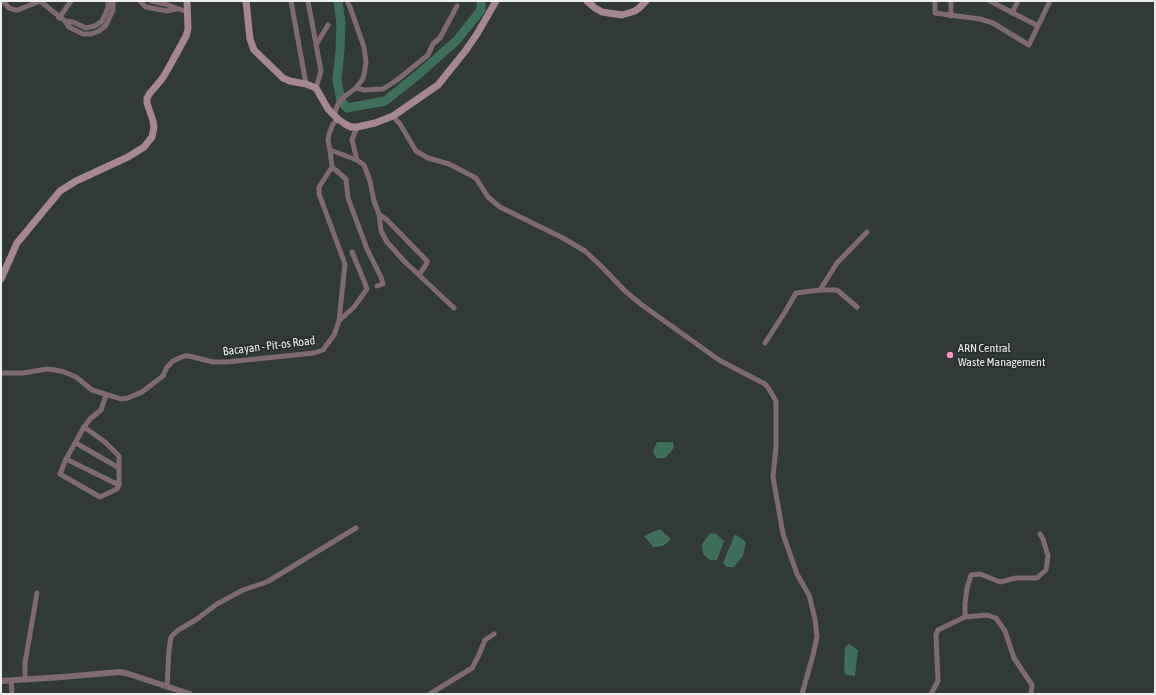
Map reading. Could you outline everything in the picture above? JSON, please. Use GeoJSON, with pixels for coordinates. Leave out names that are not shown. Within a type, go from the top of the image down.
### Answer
{"type":"FeatureCollection","features":[{"type":"Feature","properties":{"kind":"main road"},"geometry":{"type":"LineString","coordinates":[[1,279],[17,243],[60,191],[76,181],[128,157],[144,146],[152,138],[154,127],[147,98],[162,79],[182,45],[188,29],[187,1]]}},
{"type":"Feature","properties":{"kind":"main road"},"geometry":{"type":"LineString","coordinates":[[246,1],[250,40],[254,50],[283,78],[316,88],[326,105],[336,117],[351,127],[376,123],[393,116],[438,85],[466,50],[496,1]]}},
{"type":"Feature","properties":{"kind":"main road"},"geometry":{"type":"LineString","coordinates":[[587,1],[602,12],[615,15],[622,15],[635,11],[646,1]]}},
{"type":"Feature","properties":{"kind":"street"},"geometry":{"type":"LineString","coordinates":[[3,1],[9,8],[15,10],[40,1],[59,18],[86,28],[95,26],[102,21],[108,8],[108,1]]}},
{"type":"Feature","properties":{"kind":"street"},"geometry":{"type":"LineString","coordinates":[[59,18],[71,1]]}},
{"type":"Feature","properties":{"kind":"street"},"geometry":{"type":"LineString","coordinates":[[65,21],[69,28],[84,34],[91,34],[99,31],[106,26],[113,10],[113,1]]}},
{"type":"Feature","properties":{"kind":"street"},"geometry":{"type":"LineString","coordinates":[[140,1],[167,10],[176,9]]}},
{"type":"Feature","properties":{"kind":"street"},"geometry":{"type":"LineString","coordinates":[[151,1],[187,12]]}},
{"type":"Feature","properties":{"kind":"street"},"geometry":{"type":"LineString","coordinates":[[291,1],[306,84]]}},
{"type":"Feature","properties":{"kind":"street"},"geometry":{"type":"LineString","coordinates":[[308,1],[321,71],[316,88]]}},
{"type":"Feature","properties":{"kind":"street"},"geometry":{"type":"LineString","coordinates":[[339,321],[345,264],[319,194],[319,187],[332,167],[328,134],[334,124],[338,104],[345,96],[356,88],[362,80],[366,62],[364,47],[347,1]]}},
{"type":"Feature","properties":{"kind":"street"},"geometry":{"type":"LineString","coordinates":[[935,1],[935,14],[980,19],[993,23],[1029,45],[1050,1]]}},
{"type":"Feature","properties":{"kind":"street"},"geometry":{"type":"LineString","coordinates":[[951,1],[951,16]]}},
{"type":"Feature","properties":{"kind":"street"},"geometry":{"type":"LineString","coordinates":[[990,1],[1038,26]]}},
{"type":"Feature","properties":{"kind":"street"},"geometry":{"type":"LineString","coordinates":[[1012,13],[1018,1]]}},
{"type":"Feature","properties":{"kind":"street"},"geometry":{"type":"LineString","coordinates":[[356,88],[364,90],[383,88],[397,80],[428,55],[433,44],[440,38],[458,6]]}},
{"type":"Feature","properties":{"kind":"street"},"geometry":{"type":"LineString","coordinates":[[316,45],[328,25]]}},
{"type":"Feature","properties":{"kind":"street"},"geometry":{"type":"LineString","coordinates":[[393,116],[400,124],[416,151],[428,158],[449,164],[476,178],[488,197],[500,207],[563,238],[585,251],[642,306],[719,360],[765,384],[769,389],[776,401],[776,447],[773,477],[784,534],[797,574],[809,595],[815,619],[817,637],[802,694]]}},
{"type":"Feature","properties":{"kind":"street"},"geometry":{"type":"LineString","coordinates":[[357,127],[352,140],[357,160]]}},
{"type":"Feature","properties":{"kind":"street"},"geometry":{"type":"LineString","coordinates":[[330,150],[364,164],[374,201],[380,214],[381,231],[387,242],[404,261],[454,308]]}},
{"type":"Feature","properties":{"kind":"street"},"geometry":{"type":"LineString","coordinates":[[332,167],[346,179],[348,198],[367,249],[381,277],[382,284],[377,286]]}},
{"type":"Feature","properties":{"kind":"street"},"geometry":{"type":"LineString","coordinates":[[380,214],[427,261],[419,275]]}},
{"type":"Feature","properties":{"kind":"street"},"geometry":{"type":"LineString","coordinates":[[820,290],[837,263],[866,232]]}},
{"type":"Feature","properties":{"kind":"street"},"geometry":{"type":"LineString","coordinates":[[339,321],[354,307],[367,290],[352,252]]}},
{"type":"Feature","properties":{"kind":"street"},"geometry":{"type":"LineString","coordinates":[[765,344],[786,312],[796,293],[820,290],[837,290],[857,307]]}},
{"type":"Feature","properties":{"kind":"street","name":"Bacayan - Pit-os Road"},"geometry":{"type":"LineString","coordinates":[[1,372],[11,374],[47,369],[64,372],[76,377],[92,390],[121,399],[128,398],[142,392],[163,376],[167,367],[173,361],[184,356],[213,362],[227,362],[307,354],[323,350],[334,335],[339,321]]}},
{"type":"Feature","properties":{"kind":"street"},"geometry":{"type":"LineString","coordinates":[[84,427],[105,442],[119,456],[117,489],[100,497],[60,474],[66,459],[84,427],[90,419],[101,410],[106,395]]}},
{"type":"Feature","properties":{"kind":"street"},"geometry":{"type":"LineString","coordinates":[[76,443],[119,468]]}},
{"type":"Feature","properties":{"kind":"street"},"geometry":{"type":"LineString","coordinates":[[66,459],[118,485]]}},
{"type":"Feature","properties":{"kind":"street"},"geometry":{"type":"LineString","coordinates":[[167,686],[171,637],[176,631],[197,619],[217,604],[244,590],[267,582],[356,528]]}},
{"type":"Feature","properties":{"kind":"street"},"geometry":{"type":"LineString","coordinates":[[965,617],[967,588],[971,575],[980,574],[1000,582],[1016,578],[1037,578],[1046,570],[1048,556],[1040,534]]}},
{"type":"Feature","properties":{"kind":"street"},"geometry":{"type":"LineString","coordinates":[[25,679],[25,663],[37,593]]}},
{"type":"Feature","properties":{"kind":"street"},"geometry":{"type":"LineString","coordinates":[[931,694],[938,681],[936,636],[938,630],[965,617],[988,615],[996,618],[1005,631],[1014,658],[1032,685],[1031,694]]}},
{"type":"Feature","properties":{"kind":"street"},"geometry":{"type":"LineString","coordinates":[[430,694],[472,668],[478,658],[485,640],[494,634]]}},
{"type":"Feature","properties":{"kind":"street"},"geometry":{"type":"LineString","coordinates":[[1,681],[120,672],[190,694]]}},
{"type":"Feature","properties":{"kind":"street"},"geometry":{"type":"LineString","coordinates":[[11,681],[12,694]]}},
{"type":"Feature","properties":{"kind":"shaded area"},"geometry":{"type":"Polygon","coordinates":[[[657,442],[673,442],[674,448],[665,458],[656,458],[653,451],[657,442]]]}},
{"type":"Feature","properties":{"kind":"shaded area"},"geometry":{"type":"Polygon","coordinates":[[[660,529],[671,539],[662,546],[653,547],[644,536],[660,529]]]}},
{"type":"Feature","properties":{"kind":"shaded area"},"geometry":{"type":"Polygon","coordinates":[[[710,533],[716,534],[724,541],[717,560],[710,560],[703,554],[702,544],[710,533]]]}},
{"type":"Feature","properties":{"kind":"shaded area"},"geometry":{"type":"Polygon","coordinates":[[[735,534],[746,542],[743,556],[734,567],[727,567],[723,563],[735,534]]]}},
{"type":"Feature","properties":{"kind":"shaded area"},"geometry":{"type":"Polygon","coordinates":[[[849,644],[858,650],[855,676],[846,675],[844,672],[845,647],[849,644]]]}},
{"type":"Feature","properties":{"kind":"waterway"},"geometry":{"type":"LineString","coordinates":[[338,1],[341,24],[337,80],[341,101],[347,108],[385,101],[420,73],[457,40],[481,10],[481,1]]}},
{"type":"Feature","properties":{"kind":"place","name":"ARN Central Waste Management"},"geometry":{"type":"Point","coordinates":[950,355]}}]}
